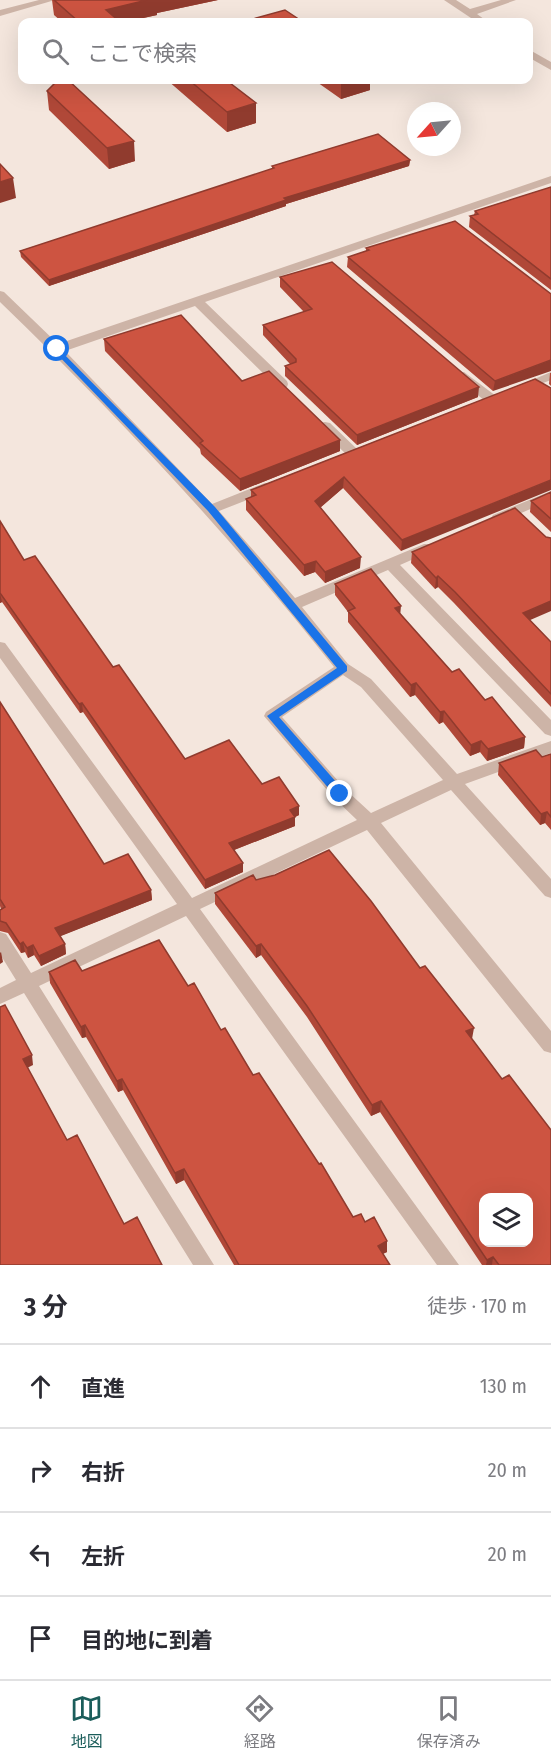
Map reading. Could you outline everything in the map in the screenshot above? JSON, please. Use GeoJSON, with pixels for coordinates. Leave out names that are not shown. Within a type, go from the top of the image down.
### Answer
{"type":"FeatureCollection","features":[{"type":"Feature","properties":{"kind":"street"},"geometry":{"type":"LineString","coordinates":[[0,13],[50,0]]}},
{"type":"Feature","properties":{"kind":"street"},"geometry":{"type":"LineString","coordinates":[[449,0],[476,18]]}},
{"type":"Feature","properties":{"kind":"street"},"geometry":{"type":"LineString","coordinates":[[468,13],[511,0]]}},
{"type":"Feature","properties":{"kind":"street"},"geometry":{"type":"LineString","coordinates":[[533,55],[551,67]]}},
{"type":"Feature","properties":{"kind":"street"},"geometry":{"type":"LineString","coordinates":[[57,349],[197,301],[329,261],[449,219],[551,179]]}},
{"type":"Feature","properties":{"kind":"street"},"geometry":{"type":"LineString","coordinates":[[0,296],[57,349],[212,509],[294,605],[343,668],[366,683],[551,891]]}},
{"type":"Feature","properties":{"kind":"street"},"geometry":{"type":"LineString","coordinates":[[197,301],[296,397]]}},
{"type":"Feature","properties":{"kind":"street"},"geometry":{"type":"LineString","coordinates":[[456,369],[486,401],[551,376]]}},
{"type":"Feature","properties":{"kind":"street"},"geometry":{"type":"LineString","coordinates":[[535,382],[551,394]]}},
{"type":"Feature","properties":{"kind":"street"},"geometry":{"type":"LineString","coordinates":[[312,413],[353,453]]}},
{"type":"Feature","properties":{"kind":"street"},"geometry":{"type":"LineString","coordinates":[[212,509],[288,479]]}},
{"type":"Feature","properties":{"kind":"street"},"geometry":{"type":"LineString","coordinates":[[484,524],[520,514],[551,495]]}},
{"type":"Feature","properties":{"kind":"street"},"geometry":{"type":"LineString","coordinates":[[294,605],[442,541]]}},
{"type":"Feature","properties":{"kind":"street"},"geometry":{"type":"LineString","coordinates":[[390,564],[551,730]]}},
{"type":"Feature","properties":{"kind":"street"},"geometry":{"type":"LineString","coordinates":[[0,647],[449,1265]]}},
{"type":"Feature","properties":{"kind":"street"},"geometry":{"type":"LineString","coordinates":[[343,668],[272,716],[340,794],[370,822],[551,1045]]}},
{"type":"Feature","properties":{"kind":"street"},"geometry":{"type":"LineString","coordinates":[[0,996],[453,782],[551,747]]}},
{"type":"Feature","properties":{"kind":"street"},"geometry":{"type":"LineString","coordinates":[[0,939],[204,1265]]}},
{"type":"Feature","properties":{"kind":"building"},"geometry":{"type":"Polygon","coordinates":[[[54,0],[147,0],[106,10],[115,18],[74,18],[54,0]]]}},
{"type":"Feature","properties":{"kind":"building"},"geometry":{"type":"Polygon","coordinates":[[[285,10],[297,18],[256,18],[285,10]]]}},
{"type":"Feature","properties":{"kind":"building"},"geometry":{"type":"Polygon","coordinates":[[[54,84],[72,84],[134,141],[107,148],[47,91],[54,84]]]}},
{"type":"Feature","properties":{"kind":"building"},"geometry":{"type":"Polygon","coordinates":[[[194,84],[231,84],[256,103],[227,112],[194,84]]]}},
{"type":"Feature","properties":{"kind":"building"},"geometry":{"type":"Polygon","coordinates":[[[378,134],[410,160],[284,198],[286,200],[49,280],[20,251],[274,168],[272,166],[378,134]]]}},
{"type":"Feature","properties":{"kind":"building"},"geometry":{"type":"Polygon","coordinates":[[[0,164],[13,178],[0,182],[0,164]]]}},
{"type":"Feature","properties":{"kind":"building"},"geometry":{"type":"Polygon","coordinates":[[[551,187],[551,279],[470,216],[478,214],[475,211],[551,187]]]}},
{"type":"Feature","properties":{"kind":"building"},"geometry":{"type":"Polygon","coordinates":[[[455,221],[551,294],[551,360],[495,381],[348,257],[369,250],[366,248],[455,221]]]}},
{"type":"Feature","properties":{"kind":"building"},"geometry":{"type":"Polygon","coordinates":[[[332,262],[479,387],[357,435],[285,366],[296,362],[296,359],[263,325],[312,309],[280,277],[332,262]]]}},
{"type":"Feature","properties":{"kind":"building"},"geometry":{"type":"Polygon","coordinates":[[[181,315],[242,381],[269,371],[340,440],[240,479],[200,443],[203,441],[104,339],[181,315]]]}},
{"type":"Feature","properties":{"kind":"building"},"geometry":{"type":"Polygon","coordinates":[[[535,379],[551,388],[551,480],[402,540],[344,477],[315,501],[361,557],[325,572],[316,561],[304,565],[246,499],[256,495],[251,490],[535,379]]]}},
{"type":"Feature","properties":{"kind":"building"},"geometry":{"type":"Polygon","coordinates":[[[551,492],[551,519],[531,501],[551,492]]]}},
{"type":"Feature","properties":{"kind":"building"},"geometry":{"type":"Polygon","coordinates":[[[515,508],[546,537],[551,538],[551,601],[523,613],[551,642],[551,694],[455,592],[438,576],[436,578],[412,552],[515,508]]]}},
{"type":"Feature","properties":{"kind":"building"},"geometry":{"type":"Polygon","coordinates":[[[0,521],[24,560],[35,556],[113,667],[119,665],[185,759],[229,740],[262,784],[279,777],[299,806],[290,810],[295,817],[229,843],[243,863],[205,880],[82,703],[79,704],[63,682],[0,593],[0,521]]]}},
{"type":"Feature","properties":{"kind":"building"},"geometry":{"type":"Polygon","coordinates":[[[371,569],[401,606],[395,608],[452,672],[459,669],[485,700],[492,697],[525,737],[488,749],[481,741],[471,745],[444,711],[440,712],[416,683],[411,685],[348,611],[355,608],[335,584],[371,569]]]}},
{"type":"Feature","properties":{"kind":"building"},"geometry":{"type":"Polygon","coordinates":[[[0,702],[104,864],[128,854],[151,890],[55,928],[65,944],[39,956],[33,945],[27,948],[23,942],[20,944],[6,923],[0,921],[0,910],[5,907],[0,899],[0,702]]]}},
{"type":"Feature","properties":{"kind":"building"},"geometry":{"type":"Polygon","coordinates":[[[536,750],[542,757],[551,754],[551,817],[547,812],[541,814],[499,763],[536,750]]]}},
{"type":"Feature","properties":{"kind":"building"},"geometry":{"type":"Polygon","coordinates":[[[329,850],[371,901],[420,968],[425,966],[474,1028],[466,1031],[502,1079],[509,1075],[551,1130],[551,1265],[499,1265],[493,1257],[487,1260],[381,1101],[372,1105],[307,1006],[261,944],[256,946],[215,893],[253,875],[256,880],[275,875],[329,850]]]}},
{"type":"Feature","properties":{"kind":"building"},"geometry":{"type":"Polygon","coordinates":[[[159,940],[188,986],[194,983],[221,1030],[225,1028],[253,1075],[259,1073],[319,1164],[321,1163],[353,1217],[361,1214],[365,1222],[374,1217],[387,1241],[378,1246],[390,1265],[239,1265],[184,1169],[175,1173],[122,1079],[117,1081],[85,1025],[81,1027],[49,972],[75,960],[82,971],[159,940]]]}},
{"type":"Feature","properties":{"kind":"building"},"geometry":{"type":"Polygon","coordinates":[[[5,1005],[32,1055],[23,1059],[67,1140],[77,1135],[124,1224],[137,1217],[162,1265],[0,1265],[0,1007],[5,1005]]]}},
{"type":"Feature","properties":{"kind":"route"},"geometry":{"type":"LineString","coordinates":[[57,349],[212,509],[294,605],[343,668],[272,716],[340,794]]}}]}
